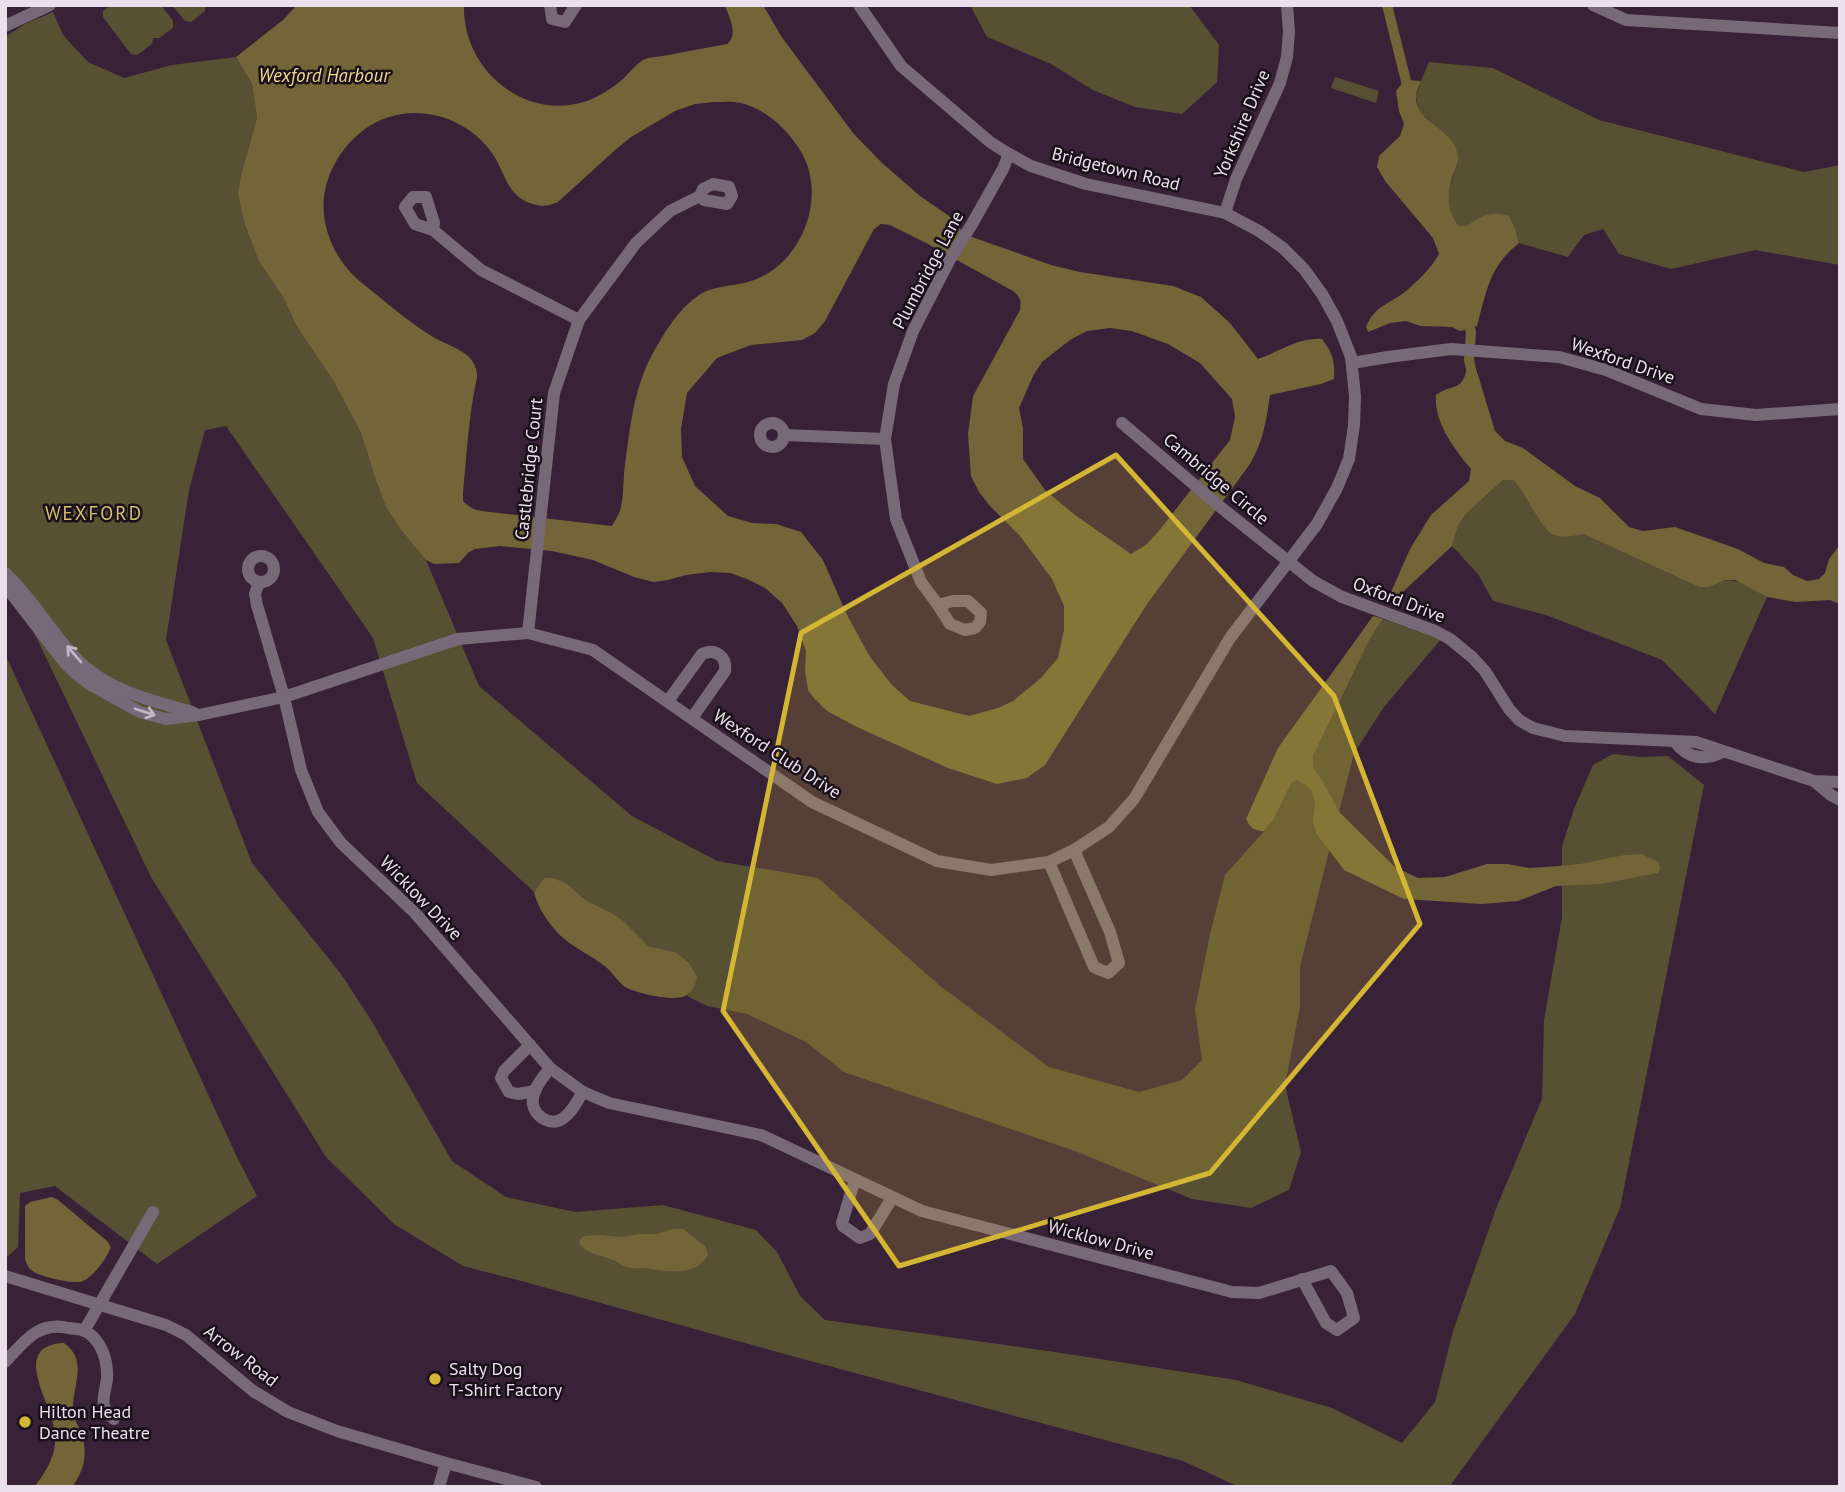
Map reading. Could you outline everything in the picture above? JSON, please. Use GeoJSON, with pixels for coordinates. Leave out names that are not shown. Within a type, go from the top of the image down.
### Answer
{"type":"FeatureCollection","features":[{"type":"Feature","properties":{"kind":"street"},"geometry":{"type":"LineString","coordinates":[[5,26],[50,5]]}},
{"type":"Feature","properties":{"kind":"street"},"geometry":{"type":"LineString","coordinates":[[550,5],[552,19],[565,22],[576,5]]}},
{"type":"Feature","properties":{"kind":"street","name":"Bridgetown Road"},"geometry":{"type":"LineString","coordinates":[[859,5],[901,66],[990,142],[1009,154],[1031,166],[1086,184],[1225,213],[1259,231],[1283,248],[1304,269],[1322,293],[1337,321],[1352,363]]}},
{"type":"Feature","properties":{"kind":"street","name":"Yorkshire Drive"},"geometry":{"type":"LineString","coordinates":[[1225,213],[1237,179],[1280,83],[1287,57],[1287,5]]}},
{"type":"Feature","properties":{"kind":"street"},"geometry":{"type":"LineString","coordinates":[[1592,5],[1626,20],[1840,33]]}},
{"type":"Feature","properties":{"kind":"street","name":"Plumbridge Lane"},"geometry":{"type":"LineString","coordinates":[[938,604],[920,582],[896,519],[885,439],[894,384],[913,331],[1009,154]]}},
{"type":"Feature","properties":{"kind":"street","name":"Castlebridge Court"},"geometry":{"type":"LineString","coordinates":[[528,632],[554,393],[579,320],[636,243],[670,211],[700,197]]}},
{"type":"Feature","properties":{"kind":"street"},"geometry":{"type":"LineString","coordinates":[[433,230],[481,270],[579,320]]}},
{"type":"Feature","properties":{"kind":"street","name":"Wexford Drive"},"geometry":{"type":"LineString","coordinates":[[1352,363],[1451,349],[1559,357],[1606,370],[1701,409],[1755,415],[1840,409]]}},
{"type":"Feature","properties":{"kind":"street","name":"Wexford Club Drive"},"geometry":{"type":"LineString","coordinates":[[5,588],[64,662],[91,685],[140,712],[166,719],[199,716],[284,697],[458,639],[528,632],[593,650],[813,802],[937,861],[991,870],[1049,862],[1074,850],[1109,827],[1134,799],[1230,638],[1317,524],[1349,458],[1355,396],[1352,363]]}},
{"type":"Feature","properties":{"kind":"street","name":"Cambridge Circle"},"geometry":{"type":"LineString","coordinates":[[1122,423],[1289,561]]}},
{"type":"Feature","properties":{"kind":"street"},"geometry":{"type":"LineString","coordinates":[[784,435],[885,439]]}},
{"type":"Feature","properties":{"kind":"street","name":"Oxford Drive"},"geometry":{"type":"LineString","coordinates":[[1289,561],[1313,581],[1342,597],[1450,639],[1485,671],[1508,709],[1519,720],[1533,728],[1565,736],[1696,742],[1814,781],[1840,782]]}},
{"type":"Feature","properties":{"kind":"street"},"geometry":{"type":"LineString","coordinates":[[5,573],[20,586],[82,664],[99,677],[119,689],[199,716]]}},
{"type":"Feature","properties":{"kind":"street","name":"Wicklow Drive"},"geometry":{"type":"LineString","coordinates":[[259,582],[255,594],[257,605],[284,697],[301,770],[318,812],[341,843],[415,912],[550,1068],[583,1092],[609,1102],[761,1135],[922,1211],[1232,1292],[1259,1293],[1302,1279],[1331,1270],[1347,1293],[1354,1318],[1337,1330],[1326,1324],[1302,1279]]}},
{"type":"Feature","properties":{"kind":"street"},"geometry":{"type":"LineString","coordinates":[[668,701],[702,654],[716,652],[722,656],[726,664],[725,671],[692,718]]}},
{"type":"Feature","properties":{"kind":"street","name":"Oxford Drive"},"geometry":{"type":"LineString","coordinates":[[1814,781],[1840,800]]}},
{"type":"Feature","properties":{"kind":"street"},"geometry":{"type":"LineString","coordinates":[[1049,862],[1094,967],[1108,973],[1119,964],[1110,932],[1074,850]]}},
{"type":"Feature","properties":{"kind":"street"},"geometry":{"type":"LineString","coordinates":[[530,1045],[504,1071],[501,1078],[509,1092],[528,1094],[535,1091]]}},
{"type":"Feature","properties":{"kind":"street"},"geometry":{"type":"LineString","coordinates":[[550,1068],[532,1098],[535,1109],[542,1118],[549,1122],[561,1120],[583,1092]]}},
{"type":"Feature","properties":{"kind":"street"},"geometry":{"type":"LineString","coordinates":[[856,1180],[842,1223],[860,1238],[870,1234],[892,1198]]}},
{"type":"Feature","properties":{"kind":"street"},"geometry":{"type":"LineString","coordinates":[[84,1331],[153,1212]]}},
{"type":"Feature","properties":{"kind":"street","name":"Arrow Road"},"geometry":{"type":"LineString","coordinates":[[5,1276],[166,1325],[186,1335],[253,1391],[283,1410],[337,1431],[536,1487]]}},
{"type":"Feature","properties":{"kind":"street"},"geometry":{"type":"LineString","coordinates":[[5,1362],[22,1343],[41,1329],[64,1326],[84,1331],[95,1339],[103,1352],[107,1373],[104,1405],[114,1419]]}},
{"type":"Feature","properties":{"kind":"street"},"geometry":{"type":"LineString","coordinates":[[439,1487],[446,1463]]}},
{"type":"Feature","properties":{"kind":"highlighted area"},"geometry":{"type":"Polygon","coordinates":[[[1116,455],[1334,696],[1420,924],[1210,1173],[899,1266],[723,1011],[801,633],[1116,455]]]}},
{"type":"Feature","properties":{"kind":"shaded area"},"geometry":{"type":"Polygon","coordinates":[[[111,5],[161,5],[173,21],[173,28],[159,38],[153,38],[152,44],[137,55],[131,54],[103,17],[103,11],[111,5]]]}},
{"type":"Feature","properties":{"kind":"shaded area"},"geometry":{"type":"Polygon","coordinates":[[[172,5],[206,5],[205,11],[191,22],[185,21],[172,5]]]}},
{"type":"Feature","properties":{"kind":"shaded area"},"geometry":{"type":"Polygon","coordinates":[[[970,5],[1189,5],[1219,45],[1217,82],[1182,114],[1135,107],[1093,90],[1051,64],[987,37],[970,5]]]}},
{"type":"Feature","properties":{"kind":"shaded area"},"geometry":{"type":"Polygon","coordinates":[[[53,12],[63,35],[88,62],[124,78],[172,65],[236,57],[252,84],[257,118],[242,171],[245,225],[259,262],[283,297],[297,327],[334,382],[361,433],[386,507],[426,560],[479,686],[632,816],[717,861],[818,878],[939,985],[1049,1067],[1139,1092],[1182,1080],[1202,1060],[1195,1009],[1225,875],[1273,821],[1292,782],[1313,756],[1370,639],[1383,619],[1441,639],[1384,707],[1354,753],[1300,966],[1300,1007],[1285,1085],[1301,1152],[1289,1190],[1251,1208],[1192,1199],[1075,1151],[844,1072],[806,1042],[747,1014],[707,1006],[687,996],[694,987],[675,952],[648,946],[610,912],[587,901],[566,883],[544,878],[534,892],[417,783],[373,638],[226,426],[205,430],[189,490],[166,640],[252,863],[341,974],[371,1020],[452,1161],[506,1197],[575,1212],[663,1205],[756,1230],[777,1252],[800,1296],[825,1320],[1236,1380],[1332,1408],[1402,1443],[1435,1402],[1453,1331],[1497,1206],[1542,1099],[1544,1020],[1562,917],[1562,846],[1593,765],[1613,754],[1668,756],[1704,785],[1620,1208],[1575,1314],[1449,1487],[1239,1487],[1183,1461],[463,1266],[394,1224],[326,1157],[151,877],[29,622],[5,578],[5,37],[25,24],[53,12]]]}},
{"type":"Feature","properties":{"kind":"shaded area"},"geometry":{"type":"Polygon","coordinates":[[[1429,62],[1493,68],[1599,120],[1804,172],[1840,165],[1840,265],[1755,250],[1671,269],[1619,254],[1603,229],[1584,235],[1568,257],[1519,243],[1509,217],[1503,215],[1492,214],[1467,226],[1458,225],[1450,210],[1449,194],[1458,163],[1429,120],[1419,111],[1416,96],[1429,62]]]}},
{"type":"Feature","properties":{"kind":"shaded area"},"geometry":{"type":"Polygon","coordinates":[[[1335,77],[1379,91],[1376,103],[1331,88],[1335,77]]]}},
{"type":"Feature","properties":{"kind":"shaded area"},"geometry":{"type":"Polygon","coordinates":[[[1503,480],[1513,480],[1570,536],[1583,534],[1699,587],[1728,580],[1745,585],[1767,597],[1715,714],[1662,660],[1546,615],[1493,601],[1478,574],[1452,546],[1458,526],[1466,514],[1503,480]]]}},
{"type":"Feature","properties":{"kind":"shaded area"},"geometry":{"type":"Polygon","coordinates":[[[5,654],[257,1196],[157,1264],[55,1186],[20,1193],[18,1247],[5,1257],[5,654]]]}},
{"type":"Feature","properties":{"kind":"water","name":"Wexford Harbour"},"geometry":{"type":"Polygon","coordinates":[[[297,5],[464,5],[466,28],[485,69],[501,85],[520,97],[541,104],[564,106],[587,101],[601,94],[645,59],[727,44],[733,31],[725,5],[763,5],[781,36],[853,133],[881,162],[972,237],[1051,265],[1173,286],[1201,297],[1230,323],[1258,359],[1297,343],[1322,339],[1332,358],[1334,379],[1270,395],[1266,422],[1250,464],[1147,604],[1045,765],[1027,778],[997,784],[948,768],[827,711],[808,690],[806,651],[797,626],[782,603],[765,588],[747,579],[730,573],[710,572],[654,582],[593,560],[552,551],[500,546],[475,549],[459,563],[434,564],[426,560],[386,507],[361,433],[334,382],[297,327],[283,297],[259,262],[245,225],[238,193],[257,118],[252,84],[236,57],[283,20],[297,5]],[[738,102],[695,104],[675,111],[631,137],[558,202],[546,206],[533,204],[517,195],[483,142],[472,132],[446,118],[418,113],[389,117],[360,133],[344,149],[328,179],[323,205],[327,231],[338,255],[354,276],[392,307],[433,337],[465,354],[475,365],[477,377],[463,493],[463,501],[469,506],[482,511],[612,526],[622,502],[624,470],[637,393],[653,353],[667,329],[678,314],[699,295],[759,278],[789,255],[800,239],[811,202],[811,183],[807,164],[798,147],[781,126],[766,114],[738,102]],[[881,224],[874,229],[825,321],[815,333],[802,340],[751,345],[717,358],[687,393],[681,429],[682,457],[695,486],[728,516],[752,523],[776,524],[801,532],[823,560],[848,617],[870,657],[892,685],[910,701],[969,716],[1013,701],[1041,678],[1058,658],[1064,630],[1064,606],[1052,579],[1020,536],[990,506],[971,476],[968,434],[973,396],[1020,310],[1020,302],[1013,291],[890,225],[881,224]],[[1110,328],[1087,331],[1070,340],[1042,362],[1033,376],[1019,408],[1023,428],[1023,459],[1045,490],[1075,515],[1131,554],[1146,545],[1158,532],[1230,440],[1235,417],[1232,399],[1200,363],[1168,344],[1132,331],[1110,328]]]}},
{"type":"Feature","properties":{"kind":"water"},"geometry":{"type":"Polygon","coordinates":[[[1405,80],[1421,81],[1416,95],[1418,106],[1428,120],[1454,144],[1457,152],[1458,162],[1450,184],[1449,197],[1450,208],[1458,225],[1467,226],[1491,214],[1509,216],[1519,243],[1495,270],[1477,326],[1460,331],[1452,327],[1421,326],[1406,321],[1390,323],[1368,332],[1366,327],[1383,306],[1416,283],[1439,254],[1433,238],[1385,181],[1377,167],[1379,156],[1400,136],[1404,124],[1396,91],[1405,80]]]}},
{"type":"Feature","properties":{"kind":"water"},"geometry":{"type":"Polygon","coordinates":[[[1474,367],[1495,431],[1505,441],[1523,448],[1575,486],[1600,498],[1629,527],[1643,531],[1675,527],[1738,549],[1764,563],[1784,567],[1793,575],[1807,581],[1819,579],[1825,573],[1829,559],[1840,545],[1840,604],[1830,600],[1796,602],[1767,597],[1735,580],[1699,587],[1583,534],[1565,537],[1554,535],[1544,526],[1513,480],[1503,480],[1466,514],[1458,526],[1452,546],[1392,602],[1388,599],[1410,549],[1431,515],[1469,481],[1471,469],[1452,444],[1442,425],[1436,395],[1459,385],[1467,369],[1474,367]]]}},
{"type":"Feature","properties":{"kind":"water"},"geometry":{"type":"Polygon","coordinates":[[[1373,616],[1383,619],[1370,639],[1313,756],[1313,768],[1339,812],[1395,867],[1418,878],[1445,877],[1487,864],[1529,868],[1560,866],[1641,854],[1658,862],[1658,873],[1600,884],[1556,886],[1518,901],[1482,904],[1404,899],[1344,870],[1316,833],[1312,791],[1297,780],[1292,782],[1273,821],[1264,831],[1251,827],[1246,819],[1278,748],[1373,616]]]}},
{"type":"Feature","properties":{"kind":"water"},"geometry":{"type":"Polygon","coordinates":[[[544,878],[566,883],[587,901],[623,921],[648,946],[675,952],[689,963],[697,977],[694,987],[682,997],[666,998],[625,987],[606,967],[570,944],[548,921],[534,892],[544,878]]]}},
{"type":"Feature","properties":{"kind":"water"},"geometry":{"type":"Polygon","coordinates":[[[52,1197],[111,1247],[99,1267],[83,1281],[66,1281],[44,1276],[32,1271],[25,1259],[25,1206],[30,1202],[52,1197]]]}},
{"type":"Feature","properties":{"kind":"water"},"geometry":{"type":"Polygon","coordinates":[[[683,1229],[705,1246],[708,1254],[703,1262],[696,1267],[680,1271],[629,1268],[590,1252],[579,1243],[584,1236],[622,1237],[657,1234],[683,1229]]]}},
{"type":"Feature","properties":{"kind":"water"},"geometry":{"type":"Polygon","coordinates":[[[64,1343],[72,1350],[78,1366],[73,1410],[84,1442],[84,1462],[72,1487],[34,1487],[48,1466],[55,1443],[53,1422],[36,1371],[37,1360],[41,1352],[49,1346],[64,1343]]]}},
{"type":"Feature","properties":{"kind":"waterway"},"geometry":{"type":"LineString","coordinates":[[1387,5],[1409,93]]}},
{"type":"Feature","properties":{"kind":"waterway"},"geometry":{"type":"LineString","coordinates":[[1466,315],[1471,332],[1469,360],[1474,382]]}},
{"type":"Feature","properties":{"kind":"place","name":"Salty Dog T-Shirt Factory"},"geometry":{"type":"Point","coordinates":[435,1379]}},
{"type":"Feature","properties":{"kind":"place","name":"Hilton Head Dance Theatre"},"geometry":{"type":"Point","coordinates":[25,1422]}},
{"type":"Feature","properties":{"kind":"district","name":"WEXFORD"},"geometry":{"type":"Point","coordinates":[94,513]}}]}
